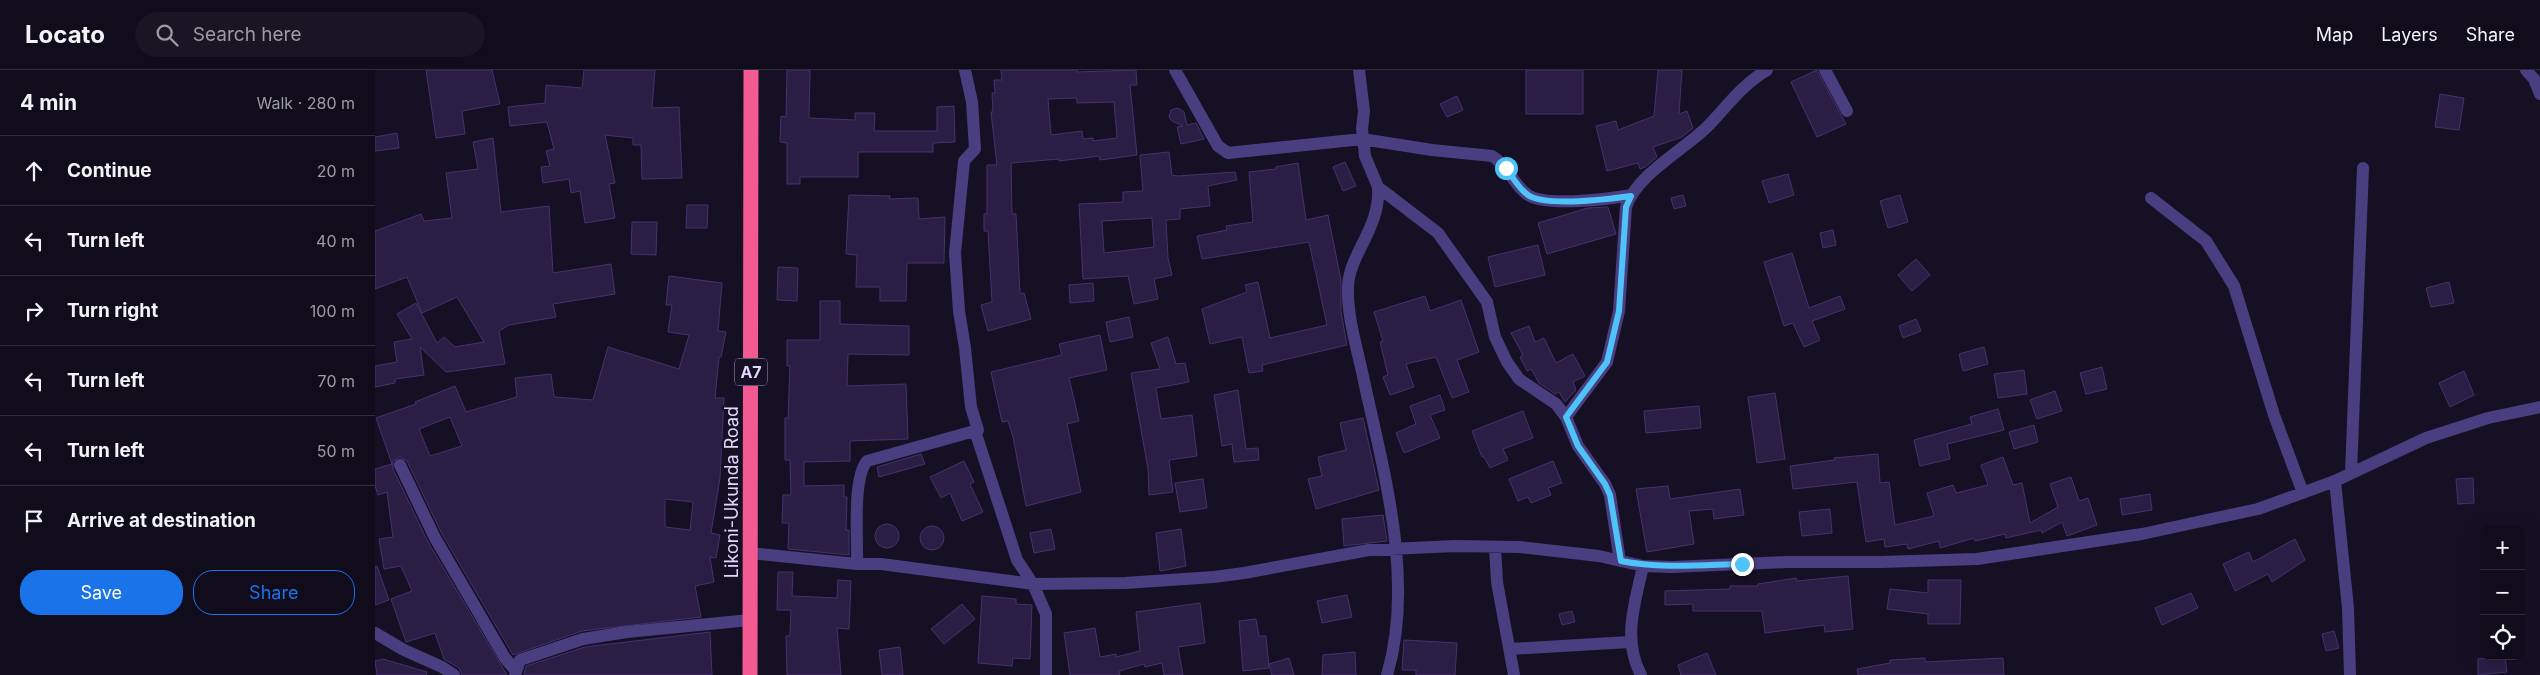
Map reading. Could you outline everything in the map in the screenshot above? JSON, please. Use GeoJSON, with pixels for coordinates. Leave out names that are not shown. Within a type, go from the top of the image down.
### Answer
{"type":"FeatureCollection","features":[{"type":"Feature","properties":{"kind":"highway","name":"Likoni-Ukunda Road"},"geometry":{"type":"LineString","coordinates":[[750,675],[751,70]]}},
{"type":"Feature","properties":{"kind":"street"},"geometry":{"type":"LineString","coordinates":[[965,70],[972,102],[975,149],[964,161],[956,240],[956,274],[971,407],[978,430],[976,434],[1013,550],[1017,560],[1033,584],[1046,614],[1046,675]]}},
{"type":"Feature","properties":{"kind":"street"},"geometry":{"type":"LineString","coordinates":[[1175,70],[1206,126],[1223,151],[1251,152],[1362,139],[1432,150],[1492,156],[1500,160],[1524,191],[1536,198],[1584,201],[1631,196]]}},
{"type":"Feature","properties":{"kind":"street"},"geometry":{"type":"LineString","coordinates":[[1359,70],[1364,111],[1362,139],[1365,156],[1378,188],[1377,208],[1369,232],[1350,274],[1348,293],[1396,549],[1397,627],[1394,655],[1387,675]]}},
{"type":"Feature","properties":{"kind":"street"},"geometry":{"type":"LineString","coordinates":[[1566,417],[1607,362],[1619,311],[1626,207],[1631,196],[1673,154],[1707,127],[1737,94],[1767,70]]}},
{"type":"Feature","properties":{"kind":"street"},"geometry":{"type":"LineString","coordinates":[[1825,70],[1847,111]]}},
{"type":"Feature","properties":{"kind":"street"},"geometry":{"type":"LineString","coordinates":[[2526,70],[2533,78],[2540,94]]}},
{"type":"Feature","properties":{"kind":"street"},"geometry":{"type":"LineString","coordinates":[[2351,473],[2363,168]]}},
{"type":"Feature","properties":{"kind":"street"},"geometry":{"type":"LineString","coordinates":[[1378,188],[1438,233],[1487,302],[1495,337],[1507,362],[1519,379],[1556,404],[1566,417],[1578,446],[1605,484],[1610,495],[1621,561]]}},
{"type":"Feature","properties":{"kind":"street"},"geometry":{"type":"LineString","coordinates":[[2151,198],[2206,241],[2234,286],[2275,415],[2303,493]]}},
{"type":"Feature","properties":{"kind":"street"},"geometry":{"type":"LineString","coordinates":[[750,553],[857,564],[881,564],[1033,584],[1125,583],[1214,577],[1369,550],[1396,549],[1495,547],[1569,553],[1643,566],[1672,567],[1787,562],[1890,562],[1977,559],[2196,524],[2258,509],[2335,481],[2401,448],[2457,426],[2540,407]]}},
{"type":"Feature","properties":{"kind":"street"},"geometry":{"type":"LineString","coordinates":[[857,564],[859,482],[862,467],[867,461],[978,430]]}},
{"type":"Feature","properties":{"kind":"street"},"geometry":{"type":"LineString","coordinates":[[400,465],[435,538],[505,658],[516,673]]}},
{"type":"Feature","properties":{"kind":"street"},"geometry":{"type":"LineString","coordinates":[[2335,481],[2348,608],[2351,675]]}},
{"type":"Feature","properties":{"kind":"street"},"geometry":{"type":"LineString","coordinates":[[1495,547],[1497,582],[1514,675]]}},
{"type":"Feature","properties":{"kind":"street"},"geometry":{"type":"LineString","coordinates":[[1641,675],[1633,659],[1629,642],[1631,621],[1643,566]]}},
{"type":"Feature","properties":{"kind":"street"},"geometry":{"type":"LineString","coordinates":[[516,673],[520,660],[583,639],[627,632],[750,620]]}},
{"type":"Feature","properties":{"kind":"street"},"geometry":{"type":"LineString","coordinates":[[375,633],[454,675]]}},
{"type":"Feature","properties":{"kind":"street"},"geometry":{"type":"LineString","coordinates":[[1509,649],[1629,642]]}},
{"type":"Feature","properties":{"kind":"building"},"geometry":{"type":"Polygon","coordinates":[[[426,70],[492,70],[500,104],[462,111],[465,134],[436,138],[426,70]]]}},
{"type":"Feature","properties":{"kind":"building"},"geometry":{"type":"Polygon","coordinates":[[[584,70],[655,70],[652,108],[679,107],[682,178],[642,179],[641,145],[633,145],[633,138],[605,135],[615,183],[609,184],[615,218],[585,223],[580,191],[571,193],[569,179],[543,183],[541,167],[550,166],[546,151],[554,149],[547,122],[510,126],[508,107],[545,103],[546,85],[582,88],[584,70]]]}},
{"type":"Feature","properties":{"kind":"building"},"geometry":{"type":"Polygon","coordinates":[[[787,70],[810,70],[809,118],[855,120],[855,113],[875,113],[874,131],[937,131],[937,107],[954,106],[955,142],[933,143],[933,152],[858,152],[858,177],[800,177],[800,184],[787,184],[787,143],[780,142],[781,116],[786,117],[787,70]]]}},
{"type":"Feature","properties":{"kind":"building"},"geometry":{"type":"Polygon","coordinates":[[[1001,70],[1077,70],[1077,72],[1136,70],[1137,85],[1130,85],[1137,155],[1100,160],[1099,156],[1059,161],[1059,159],[1011,163],[1012,214],[1016,214],[1020,294],[1024,293],[1031,319],[988,331],[981,305],[992,302],[988,231],[984,231],[984,214],[987,214],[987,165],[997,165],[991,112],[993,112],[992,93],[995,93],[994,80],[1002,80],[1001,70]],[[1077,98],[1048,99],[1051,135],[1082,131],[1083,139],[1093,138],[1093,141],[1117,138],[1114,102],[1077,103],[1077,98]]]}},
{"type":"Feature","properties":{"kind":"building"},"geometry":{"type":"Polygon","coordinates":[[[1526,70],[1583,70],[1583,114],[1526,114],[1526,70]]]}},
{"type":"Feature","properties":{"kind":"building"},"geometry":{"type":"Polygon","coordinates":[[[1658,70],[1682,70],[1679,114],[1687,111],[1693,128],[1682,137],[1653,147],[1657,157],[1645,167],[1640,169],[1638,163],[1607,171],[1596,126],[1616,121],[1618,130],[1654,116],[1658,70]]]}},
{"type":"Feature","properties":{"kind":"building"},"geometry":{"type":"Polygon","coordinates":[[[1817,70],[1846,124],[1817,137],[1791,82],[1817,70]]]}},
{"type":"Feature","properties":{"kind":"building"},"geometry":{"type":"Polygon","coordinates":[[[2440,94],[2464,98],[2459,130],[2435,127],[2440,94]]]}},
{"type":"Feature","properties":{"kind":"building"},"geometry":{"type":"Polygon","coordinates":[[[1457,96],[1463,110],[1447,117],[1440,104],[1457,96]]]}},
{"type":"Feature","properties":{"kind":"building"},"geometry":{"type":"Polygon","coordinates":[[[1178,108],[1184,112],[1187,125],[1196,123],[1204,139],[1181,144],[1177,127],[1183,126],[1172,121],[1169,117],[1171,110],[1178,108]]]}},
{"type":"Feature","properties":{"kind":"building"},"geometry":{"type":"Polygon","coordinates":[[[397,133],[399,148],[375,151],[375,137],[397,133]]]}},
{"type":"Feature","properties":{"kind":"building"},"geometry":{"type":"Polygon","coordinates":[[[493,138],[501,212],[549,206],[553,273],[611,264],[615,294],[553,304],[556,317],[509,325],[499,331],[505,364],[446,372],[420,347],[424,375],[395,379],[395,383],[375,387],[375,366],[397,362],[394,342],[412,339],[397,314],[416,303],[437,343],[444,337],[455,347],[484,342],[457,297],[422,313],[407,277],[375,289],[375,231],[421,214],[424,221],[452,218],[446,173],[478,169],[473,142],[493,138]]]}},
{"type":"Feature","properties":{"kind":"building"},"geometry":{"type":"Polygon","coordinates":[[[1169,152],[1172,175],[1235,172],[1237,180],[1208,186],[1210,206],[1180,209],[1180,219],[1166,220],[1168,258],[1172,275],[1154,279],[1158,299],[1134,304],[1128,276],[1083,279],[1079,204],[1123,202],[1123,192],[1143,191],[1140,155],[1169,152]],[[1152,218],[1102,221],[1104,253],[1154,247],[1152,218]]]}},
{"type":"Feature","properties":{"kind":"building"},"geometry":{"type":"Polygon","coordinates":[[[1345,162],[1356,186],[1343,191],[1333,167],[1345,162]]]}},
{"type":"Feature","properties":{"kind":"building"},"geometry":{"type":"Polygon","coordinates":[[[1298,163],[1306,220],[1328,215],[1341,280],[1341,312],[1347,345],[1262,365],[1263,371],[1249,373],[1242,337],[1210,344],[1202,309],[1247,292],[1245,285],[1258,282],[1270,338],[1327,325],[1309,242],[1202,259],[1197,236],[1227,230],[1226,226],[1253,222],[1249,172],[1276,169],[1276,167],[1298,163]]]}},
{"type":"Feature","properties":{"kind":"building"},"geometry":{"type":"Polygon","coordinates":[[[1788,174],[1794,195],[1769,203],[1762,181],[1788,174]]]}},
{"type":"Feature","properties":{"kind":"building"},"geometry":{"type":"Polygon","coordinates":[[[849,195],[890,196],[889,199],[918,198],[919,219],[945,217],[944,263],[907,263],[906,301],[880,301],[880,287],[856,287],[857,255],[846,254],[849,195]]]}},
{"type":"Feature","properties":{"kind":"building"},"geometry":{"type":"Polygon","coordinates":[[[1683,195],[1686,206],[1674,209],[1671,198],[1683,195]]]}},
{"type":"Feature","properties":{"kind":"building"},"geometry":{"type":"Polygon","coordinates":[[[1900,195],[1908,222],[1888,228],[1880,201],[1900,195]]]}},
{"type":"Feature","properties":{"kind":"building"},"geometry":{"type":"Polygon","coordinates":[[[687,205],[708,205],[707,228],[686,228],[687,205]]]}},
{"type":"Feature","properties":{"kind":"building"},"geometry":{"type":"Polygon","coordinates":[[[1608,207],[1616,234],[1547,254],[1538,223],[1588,208],[1608,207]]]}},
{"type":"Feature","properties":{"kind":"building"},"geometry":{"type":"Polygon","coordinates":[[[632,222],[657,222],[656,255],[631,254],[632,222]]]}},
{"type":"Feature","properties":{"kind":"building"},"geometry":{"type":"Polygon","coordinates":[[[1833,230],[1836,245],[1823,248],[1820,233],[1833,230]]]}},
{"type":"Feature","properties":{"kind":"building"},"geometry":{"type":"Polygon","coordinates":[[[1538,245],[1545,275],[1495,287],[1488,257],[1538,245]]]}},
{"type":"Feature","properties":{"kind":"building"},"geometry":{"type":"Polygon","coordinates":[[[1792,253],[1809,308],[1840,296],[1845,309],[1812,321],[1820,340],[1804,347],[1793,323],[1784,326],[1764,262],[1792,253]]]}},
{"type":"Feature","properties":{"kind":"building"},"geometry":{"type":"Polygon","coordinates":[[[1916,259],[1930,275],[1912,291],[1898,275],[1916,259]]]}},
{"type":"Feature","properties":{"kind":"building"},"geometry":{"type":"Polygon","coordinates":[[[778,267],[798,268],[797,301],[777,300],[778,267]]]}},
{"type":"Feature","properties":{"kind":"building"},"geometry":{"type":"Polygon","coordinates":[[[669,276],[722,283],[718,331],[726,332],[721,357],[719,357],[715,398],[724,398],[720,478],[711,533],[720,535],[716,558],[710,557],[714,582],[695,586],[701,617],[582,631],[513,655],[442,534],[407,461],[400,457],[393,461],[393,469],[428,542],[507,675],[462,675],[459,668],[444,659],[435,633],[406,642],[391,599],[412,591],[401,566],[384,569],[379,539],[393,537],[387,492],[378,495],[375,486],[375,469],[392,464],[376,418],[416,404],[415,402],[455,386],[466,412],[517,397],[515,378],[551,374],[554,397],[593,400],[608,347],[679,369],[689,335],[668,332],[672,305],[666,305],[669,276]],[[450,417],[419,429],[430,456],[462,446],[450,417]],[[665,499],[665,527],[690,530],[693,502],[665,499]]]}},
{"type":"Feature","properties":{"kind":"building"},"geometry":{"type":"Polygon","coordinates":[[[2449,282],[2454,303],[2431,307],[2426,288],[2449,282]]]}},
{"type":"Feature","properties":{"kind":"building"},"geometry":{"type":"Polygon","coordinates":[[[1093,283],[1094,301],[1070,303],[1069,285],[1093,283]]]}},
{"type":"Feature","properties":{"kind":"building"},"geometry":{"type":"Polygon","coordinates":[[[1425,296],[1430,311],[1461,300],[1479,352],[1457,360],[1469,392],[1452,398],[1436,357],[1406,364],[1414,387],[1390,395],[1383,377],[1388,375],[1380,342],[1383,341],[1374,312],[1425,296]]]}},
{"type":"Feature","properties":{"kind":"building"},"geometry":{"type":"Polygon","coordinates":[[[820,301],[840,301],[840,324],[909,326],[909,355],[848,354],[847,386],[906,384],[908,439],[850,441],[850,461],[804,462],[804,486],[844,485],[844,497],[847,497],[846,530],[849,530],[849,555],[788,549],[789,523],[782,523],[783,495],[791,495],[790,460],[785,460],[785,418],[788,418],[790,366],[787,366],[787,340],[820,340],[820,301]]]}},
{"type":"Feature","properties":{"kind":"building"},"geometry":{"type":"Polygon","coordinates":[[[1129,317],[1133,337],[1110,342],[1106,322],[1129,317]]]}},
{"type":"Feature","properties":{"kind":"building"},"geometry":{"type":"Polygon","coordinates":[[[1916,319],[1921,331],[1903,338],[1899,326],[1916,319]]]}},
{"type":"Feature","properties":{"kind":"building"},"geometry":{"type":"Polygon","coordinates":[[[1529,326],[1535,342],[1544,338],[1556,363],[1573,354],[1585,376],[1573,382],[1576,390],[1565,402],[1559,392],[1555,394],[1539,383],[1531,369],[1527,371],[1520,357],[1523,355],[1511,333],[1529,326]]]}},
{"type":"Feature","properties":{"kind":"building"},"geometry":{"type":"Polygon","coordinates":[[[1100,335],[1107,370],[1069,378],[1079,421],[1067,424],[1081,492],[1026,506],[1013,437],[1008,421],[1002,422],[991,372],[1062,355],[1059,344],[1100,335]]]}},
{"type":"Feature","properties":{"kind":"building"},"geometry":{"type":"Polygon","coordinates":[[[1168,337],[1176,364],[1185,363],[1189,382],[1156,388],[1161,419],[1192,415],[1197,456],[1169,460],[1173,492],[1149,495],[1148,469],[1131,373],[1160,369],[1151,343],[1168,337]]]}},
{"type":"Feature","properties":{"kind":"building"},"geometry":{"type":"Polygon","coordinates":[[[1984,347],[1988,364],[1963,371],[1959,354],[1984,347]]]}},
{"type":"Feature","properties":{"kind":"building"},"geometry":{"type":"Polygon","coordinates":[[[2102,367],[2107,389],[2086,394],[2080,373],[2102,367]]]}},
{"type":"Feature","properties":{"kind":"building"},"geometry":{"type":"Polygon","coordinates":[[[2024,370],[2027,394],[1998,398],[1994,374],[2024,370]]]}},
{"type":"Feature","properties":{"kind":"building"},"geometry":{"type":"Polygon","coordinates":[[[2464,371],[2474,395],[2450,407],[2439,383],[2464,371]]]}},
{"type":"Feature","properties":{"kind":"building"},"geometry":{"type":"Polygon","coordinates":[[[1238,390],[1246,449],[1258,448],[1259,460],[1234,462],[1232,444],[1222,446],[1214,395],[1238,390]]]}},
{"type":"Feature","properties":{"kind":"building"},"geometry":{"type":"Polygon","coordinates":[[[2055,391],[2062,411],[2037,419],[2030,400],[2055,391]]]}},
{"type":"Feature","properties":{"kind":"building"},"geometry":{"type":"Polygon","coordinates":[[[1775,393],[1785,459],[1757,463],[1748,397],[1775,393]]]}},
{"type":"Feature","properties":{"kind":"building"},"geometry":{"type":"Polygon","coordinates":[[[1440,395],[1445,410],[1430,415],[1440,438],[1404,453],[1396,433],[1416,424],[1410,406],[1440,395]]]}},
{"type":"Feature","properties":{"kind":"building"},"geometry":{"type":"Polygon","coordinates":[[[1699,406],[1701,428],[1646,433],[1644,411],[1699,406]]]}},
{"type":"Feature","properties":{"kind":"building"},"geometry":{"type":"Polygon","coordinates":[[[1998,409],[2004,430],[1947,444],[1950,459],[1920,466],[1914,440],[1972,424],[1970,417],[1998,409]]]}},
{"type":"Feature","properties":{"kind":"building"},"geometry":{"type":"Polygon","coordinates":[[[1523,411],[1533,438],[1503,449],[1508,460],[1490,468],[1484,457],[1482,457],[1472,431],[1523,411]]]}},
{"type":"Feature","properties":{"kind":"building"},"geometry":{"type":"Polygon","coordinates":[[[1363,418],[1379,490],[1316,509],[1308,479],[1322,476],[1318,457],[1346,450],[1340,423],[1363,418]]]}},
{"type":"Feature","properties":{"kind":"building"},"geometry":{"type":"Polygon","coordinates":[[[2034,425],[2038,442],[2014,449],[2009,432],[2034,425]]]}},
{"type":"Feature","properties":{"kind":"building"},"geometry":{"type":"Polygon","coordinates":[[[921,454],[925,464],[879,477],[877,467],[921,454]]]}},
{"type":"Feature","properties":{"kind":"building"},"geometry":{"type":"Polygon","coordinates":[[[1878,454],[1880,483],[1889,482],[1895,525],[1934,516],[1927,493],[1953,485],[1956,493],[1988,485],[1981,465],[2003,457],[2013,485],[2022,483],[2030,523],[2058,507],[2050,484],[2071,477],[2079,501],[2088,498],[2097,525],[2067,536],[2062,522],[2042,533],[2041,530],[2006,538],[2005,534],[1975,541],[1974,538],[1940,548],[1939,541],[1908,549],[1907,544],[1885,547],[1884,539],[1866,542],[1857,482],[1793,489],[1790,466],[1835,460],[1834,458],[1878,454]]]}},
{"type":"Feature","properties":{"kind":"building"},"geometry":{"type":"Polygon","coordinates":[[[964,461],[974,482],[970,484],[983,512],[962,521],[950,493],[941,498],[930,477],[964,461]]]}},
{"type":"Feature","properties":{"kind":"building"},"geometry":{"type":"Polygon","coordinates":[[[1553,461],[1562,483],[1548,488],[1551,495],[1531,503],[1528,497],[1518,501],[1509,479],[1553,461]]]}},
{"type":"Feature","properties":{"kind":"building"},"geometry":{"type":"Polygon","coordinates":[[[2473,478],[2474,503],[2458,504],[2456,479],[2473,478]]]}},
{"type":"Feature","properties":{"kind":"building"},"geometry":{"type":"Polygon","coordinates":[[[1203,479],[1207,508],[1180,512],[1175,483],[1203,479]]]}},
{"type":"Feature","properties":{"kind":"building"},"geometry":{"type":"Polygon","coordinates":[[[1668,486],[1670,499],[1740,489],[1744,515],[1714,519],[1713,509],[1689,511],[1694,544],[1647,552],[1636,489],[1668,486]]]}},
{"type":"Feature","properties":{"kind":"building"},"geometry":{"type":"Polygon","coordinates":[[[2150,494],[2152,510],[2122,515],[2120,499],[2150,494]]]}},
{"type":"Feature","properties":{"kind":"building"},"geometry":{"type":"Polygon","coordinates":[[[1830,509],[1832,533],[1802,536],[1799,512],[1830,509]]]}},
{"type":"Feature","properties":{"kind":"building"},"geometry":{"type":"Polygon","coordinates":[[[1383,515],[1387,541],[1344,546],[1342,519],[1383,515]]]}},
{"type":"Feature","properties":{"kind":"building"},"geometry":{"type":"Polygon","coordinates":[[[887,524],[895,528],[899,536],[895,544],[887,548],[879,544],[875,536],[879,528],[887,524]]]}},
{"type":"Feature","properties":{"kind":"building"},"geometry":{"type":"Polygon","coordinates":[[[932,526],[940,530],[944,538],[940,546],[932,550],[924,546],[920,538],[924,530],[932,526]]]}},
{"type":"Feature","properties":{"kind":"building"},"geometry":{"type":"Polygon","coordinates":[[[1051,529],[1055,549],[1034,553],[1030,533],[1051,529]]]}},
{"type":"Feature","properties":{"kind":"building"},"geometry":{"type":"Polygon","coordinates":[[[1181,529],[1186,566],[1160,571],[1156,533],[1181,529]]]}},
{"type":"Feature","properties":{"kind":"building"},"geometry":{"type":"Polygon","coordinates":[[[2295,539],[2305,560],[2272,582],[2268,574],[2235,591],[2223,564],[2249,552],[2253,562],[2295,539]]]}},
{"type":"Feature","properties":{"kind":"building"},"geometry":{"type":"Polygon","coordinates":[[[377,566],[389,600],[375,605],[375,567],[377,566]]]}},
{"type":"Feature","properties":{"kind":"building"},"geometry":{"type":"Polygon","coordinates":[[[778,572],[793,572],[792,596],[837,598],[838,580],[851,581],[849,629],[837,628],[841,675],[787,675],[786,636],[790,636],[791,610],[777,610],[778,572]]]}},
{"type":"Feature","properties":{"kind":"building"},"geometry":{"type":"Polygon","coordinates":[[[1848,576],[1853,629],[1825,632],[1824,625],[1765,633],[1762,611],[1693,611],[1693,604],[1665,605],[1665,591],[1730,589],[1730,586],[1758,586],[1758,584],[1796,578],[1797,581],[1848,576]]]}},
{"type":"Feature","properties":{"kind":"building"},"geometry":{"type":"Polygon","coordinates":[[[1928,580],[1961,580],[1960,624],[1928,624],[1928,614],[1887,609],[1890,589],[1928,593],[1928,580]]]}},
{"type":"Feature","properties":{"kind":"building"},"geometry":{"type":"Polygon","coordinates":[[[2191,593],[2198,608],[2162,625],[2155,608],[2191,593]]]}},
{"type":"Feature","properties":{"kind":"building"},"geometry":{"type":"Polygon","coordinates":[[[1347,595],[1352,617],[1322,623],[1317,601],[1347,595]]]}},
{"type":"Feature","properties":{"kind":"building"},"geometry":{"type":"Polygon","coordinates":[[[982,596],[1016,599],[1016,604],[1032,605],[1030,659],[1013,658],[1012,666],[978,663],[982,596]]]}},
{"type":"Feature","properties":{"kind":"building"},"geometry":{"type":"Polygon","coordinates":[[[1200,603],[1205,643],[1178,647],[1183,675],[1164,675],[1162,663],[1145,667],[1144,664],[1119,671],[1120,675],[1070,675],[1064,633],[1095,628],[1100,657],[1116,654],[1116,657],[1140,651],[1136,612],[1200,603]]]}},
{"type":"Feature","properties":{"kind":"building"},"geometry":{"type":"Polygon","coordinates":[[[962,604],[975,619],[944,644],[931,629],[962,604]]]}},
{"type":"Feature","properties":{"kind":"building"},"geometry":{"type":"Polygon","coordinates":[[[1572,611],[1575,622],[1562,625],[1559,614],[1572,611]]]}},
{"type":"Feature","properties":{"kind":"building"},"geometry":{"type":"Polygon","coordinates":[[[1256,619],[1259,636],[1266,636],[1269,668],[1243,671],[1239,621],[1256,619]]]}},
{"type":"Feature","properties":{"kind":"building"},"geometry":{"type":"Polygon","coordinates":[[[2334,631],[2339,648],[2326,651],[2322,634],[2334,631]]]}},
{"type":"Feature","properties":{"kind":"building"},"geometry":{"type":"Polygon","coordinates":[[[710,632],[712,675],[524,675],[526,666],[585,647],[710,632]]]}},
{"type":"Feature","properties":{"kind":"building"},"geometry":{"type":"Polygon","coordinates":[[[1404,640],[1457,643],[1455,675],[1416,675],[1416,670],[1402,670],[1404,640]]]}},
{"type":"Feature","properties":{"kind":"building"},"geometry":{"type":"Polygon","coordinates":[[[900,647],[903,675],[882,675],[879,650],[900,647]]]}},
{"type":"Feature","properties":{"kind":"building"},"geometry":{"type":"Polygon","coordinates":[[[1355,652],[1356,675],[1322,675],[1323,655],[1355,652]]]}},
{"type":"Feature","properties":{"kind":"building"},"geometry":{"type":"Polygon","coordinates":[[[1707,653],[1716,675],[1681,675],[1678,665],[1707,653]]]}},
{"type":"Feature","properties":{"kind":"building"},"geometry":{"type":"Polygon","coordinates":[[[1289,658],[1294,675],[1272,675],[1269,664],[1289,658]]]}},
{"type":"Feature","properties":{"kind":"building"},"geometry":{"type":"Polygon","coordinates":[[[1925,658],[1925,662],[2003,658],[2004,675],[1858,675],[1857,669],[1890,663],[1890,660],[1925,658]]]}},
{"type":"Feature","properties":{"kind":"building"},"geometry":{"type":"Polygon","coordinates":[[[383,659],[427,672],[426,675],[377,675],[375,661],[383,659]]]}},
{"type":"Feature","properties":{"kind":"building"},"geometry":{"type":"Polygon","coordinates":[[[2478,659],[2506,660],[2507,672],[2478,675],[2478,659]]]}},
{"type":"Feature","properties":{"kind":"route"},"geometry":{"type":"LineString","coordinates":[[1506,168],[1524,191],[1536,198],[1584,201],[1631,196],[1626,207],[1625,252],[1619,311],[1607,362],[1591,386],[1566,417],[1578,446],[1605,484],[1610,495],[1621,561],[1643,566],[1672,567],[1742,564]]}}]}
